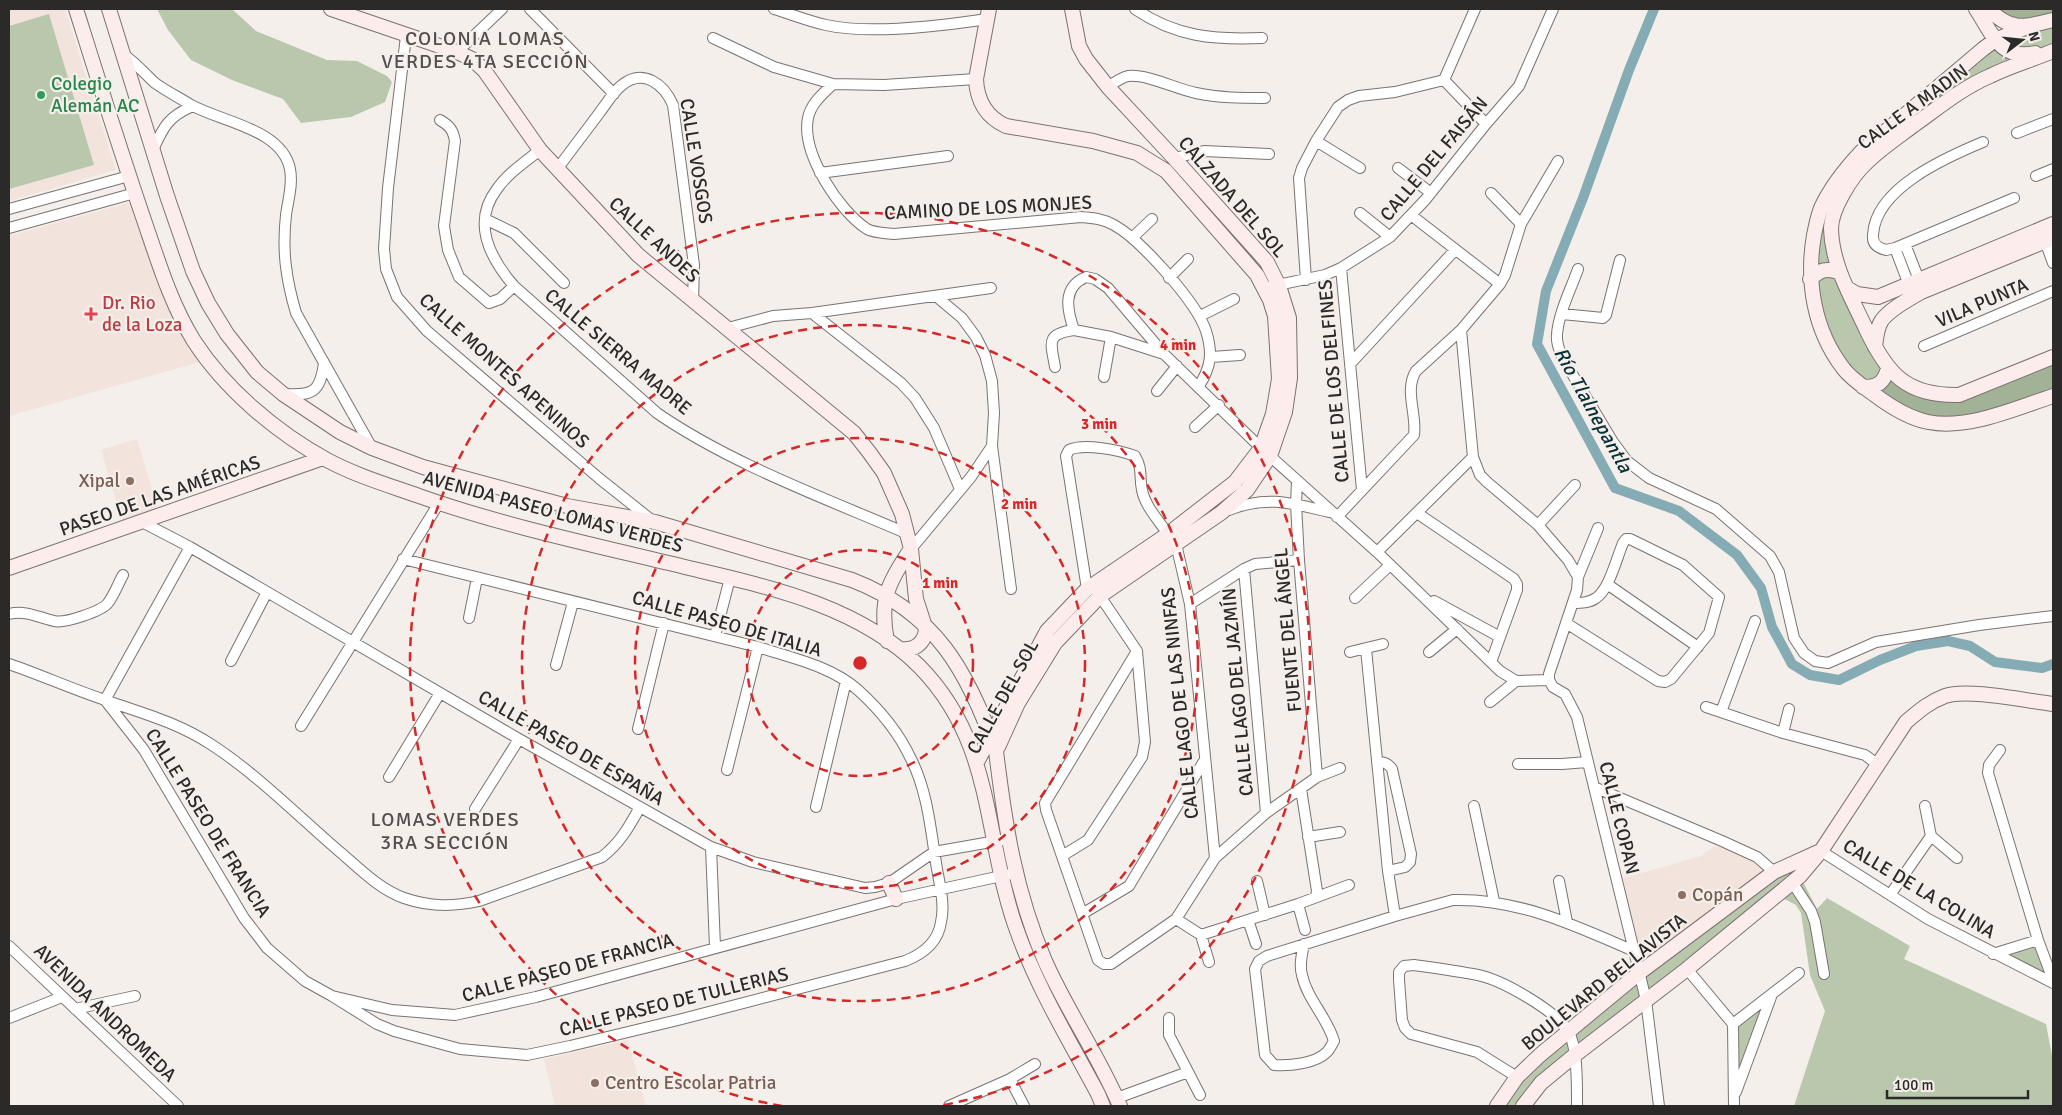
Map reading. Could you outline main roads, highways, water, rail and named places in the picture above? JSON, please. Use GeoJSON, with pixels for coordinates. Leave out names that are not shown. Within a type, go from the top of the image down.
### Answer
{"type":"FeatureCollection","features":[{"type":"Feature","properties":{"kind":"main road","name":"AVENIDA PASEO LOMAS VERDES"},"geometry":{"type":"LineString","coordinates":[[76,9],[134,193],[166,285],[192,338],[241,398],[264,418],[324,458],[356,474],[439,503],[529,529],[730,578],[807,600],[860,623],[900,650],[931,680],[956,713],[979,769],[985,791],[1000,876],[1034,974],[1103,1106]]}},
{"type":"Feature","properties":{"kind":"main road","name":"AVENIDA PASEO LOMAS VERDES"},"geometry":{"type":"LineString","coordinates":[[109,9],[180,237],[193,271],[208,303],[227,334],[257,372],[283,394],[340,432],[372,448],[423,467],[558,503],[655,522],[852,580],[905,607],[926,624],[945,647],[962,673],[993,744],[1015,873],[1032,928],[1045,962],[1118,1102]]}},
{"type":"Feature","properties":{"kind":"main road","name":"CALLE ANDES"},"geometry":{"type":"LineString","coordinates":[[331,9],[457,52],[472,59],[484,70],[540,150],[599,216],[638,255],[854,433],[884,473],[894,495],[908,534],[916,599],[926,624]]}},
{"type":"Feature","properties":{"kind":"main road","name":"CALZADA DEL SOL"},"geometry":{"type":"LineString","coordinates":[[1072,9],[1079,46],[1108,87],[1267,262],[1279,286],[1289,318],[1290,378],[1286,412],[1247,490],[1221,513],[1172,539]]}},
{"type":"Feature","properties":{"kind":"main road"},"geometry":{"type":"LineString","coordinates":[[1976,9],[1995,40],[2008,53],[2019,55],[2053,49]]}},
{"type":"Feature","properties":{"kind":"main road"},"geometry":{"type":"LineString","coordinates":[[1989,9],[2000,21],[2013,25],[2032,25]]}},
{"type":"Feature","properties":{"kind":"main road","name":"CALZADA DEL SOL"},"geometry":{"type":"LineString","coordinates":[[988,14],[976,79],[976,89],[986,114],[994,121],[1006,126],[1093,142],[1137,154],[1166,171],[1249,264],[1264,288],[1275,316],[1279,378],[1265,452],[1172,539]]}},
{"type":"Feature","properties":{"kind":"main road"},"geometry":{"type":"LineString","coordinates":[[2053,20],[2032,25],[1995,40],[1880,135],[1844,170],[1821,208],[1811,252],[1810,280],[1819,324],[1844,371],[1909,417],[1947,424],[1982,418],[2053,396]]}},
{"type":"Feature","properties":{"kind":"main road","name":"CALLE A MADIN"},"geometry":{"type":"LineString","coordinates":[[2053,49],[1990,76],[1954,96],[1865,164],[1848,185],[1836,207],[1831,226],[1833,248],[1840,273],[1875,347],[1888,368],[1899,378],[1925,393],[1942,396],[1959,395],[2053,357]]}},
{"type":"Feature","properties":{"kind":"main road"},"geometry":{"type":"LineString","coordinates":[[1847,288],[1857,294],[1878,298],[1914,282],[2051,236]]}},
{"type":"Feature","properties":{"kind":"main road"},"geometry":{"type":"LineString","coordinates":[[1875,347],[1882,320],[1906,301],[1921,292],[2051,236]]}},
{"type":"Feature","properties":{"kind":"main road"},"geometry":{"type":"LineString","coordinates":[[1810,280],[1825,269],[1832,269],[1840,273]]}},
{"type":"Feature","properties":{"kind":"main road"},"geometry":{"type":"LineString","coordinates":[[1863,386],[1874,387],[1881,384],[1885,379],[1888,368]]}},
{"type":"Feature","properties":{"kind":"main road","name":"PASEO DE LAS AMÉRICAS"},"geometry":{"type":"LineString","coordinates":[[9,568],[324,458]]}},
{"type":"Feature","properties":{"kind":"main road","name":"CALLE DEL SOL"},"geometry":{"type":"LineString","coordinates":[[993,744],[1006,706],[1047,631],[1087,589],[1172,539]]}},
{"type":"Feature","properties":{"kind":"main road","name":"CALLE DEL SOL"},"geometry":{"type":"LineString","coordinates":[[979,769],[1055,643],[1100,596],[1172,539]]}},
{"type":"Feature","properties":{"kind":"main road"},"geometry":{"type":"LineString","coordinates":[[887,641],[884,618],[885,596],[898,568],[911,549]]}},
{"type":"Feature","properties":{"kind":"main road"},"geometry":{"type":"LineString","coordinates":[[900,650],[910,650],[920,644],[926,635],[926,624]]}},
{"type":"Feature","properties":{"kind":"main road","name":"BOULEVARD BELLAVISTA"},"geometry":{"type":"LineString","coordinates":[[1523,1106],[1542,1083],[1575,1055],[1687,968],[1792,882],[1821,851],[1906,722],[1926,705],[1946,695],[1965,692],[2053,704]]}},
{"type":"Feature","properties":{"kind":"main road"},"geometry":{"type":"LineString","coordinates":[[977,706],[986,708],[1006,706]]}},
{"type":"Feature","properties":{"kind":"main road"},"geometry":{"type":"LineString","coordinates":[[985,791],[1001,790]]}},
{"type":"Feature","properties":{"kind":"main road","name":"BOULEVARD BELLAVISTA"},"geometry":{"type":"LineString","coordinates":[[1497,1106],[1517,1077],[1639,973],[1774,872],[1821,851]]}},
{"type":"Feature","properties":{"kind":"main road"},"geometry":{"type":"LineString","coordinates":[[889,883],[896,899]]}},
{"type":"Feature","properties":{"kind":"waterway","name":"Río Tlalnepantla"},"geometry":{"type":"LineString","coordinates":[[1654,9],[1629,70],[1583,198],[1546,291],[1537,344],[1615,488],[1679,511],[1737,555],[1761,588],[1772,627],[1792,664],[1810,675],[1839,680],[1880,660],[1916,646],[1948,641],[1970,646],[1995,662],[2042,668],[2053,664]]}},
{"type":"Feature","properties":{"kind":"place","name":"Colegio Alemán AC"},"geometry":{"type":"Point","coordinates":[41,95]}},
{"type":"Feature","properties":{"kind":"place","name":"Dr. Rio de la Loza"},"geometry":{"type":"Point","coordinates":[91,314]}},
{"type":"Feature","properties":{"kind":"place","name":"Xipal"},"geometry":{"type":"Point","coordinates":[130,481]}},
{"type":"Feature","properties":{"kind":"place","name":"Copán"},"geometry":{"type":"Point","coordinates":[1682,895]}},
{"type":"Feature","properties":{"kind":"place","name":"Centro Escolar Patria"},"geometry":{"type":"Point","coordinates":[595,1083]}},
{"type":"Feature","properties":{"kind":"district","name":"COLONIA LOMAS VERDES 4TA SECCIÓN"},"geometry":{"type":"Point","coordinates":[485,50]}},
{"type":"Feature","properties":{"kind":"district","name":"LOMAS VERDES 3RA SECCIÓN"},"geometry":{"type":"Point","coordinates":[445,830]}}]}
